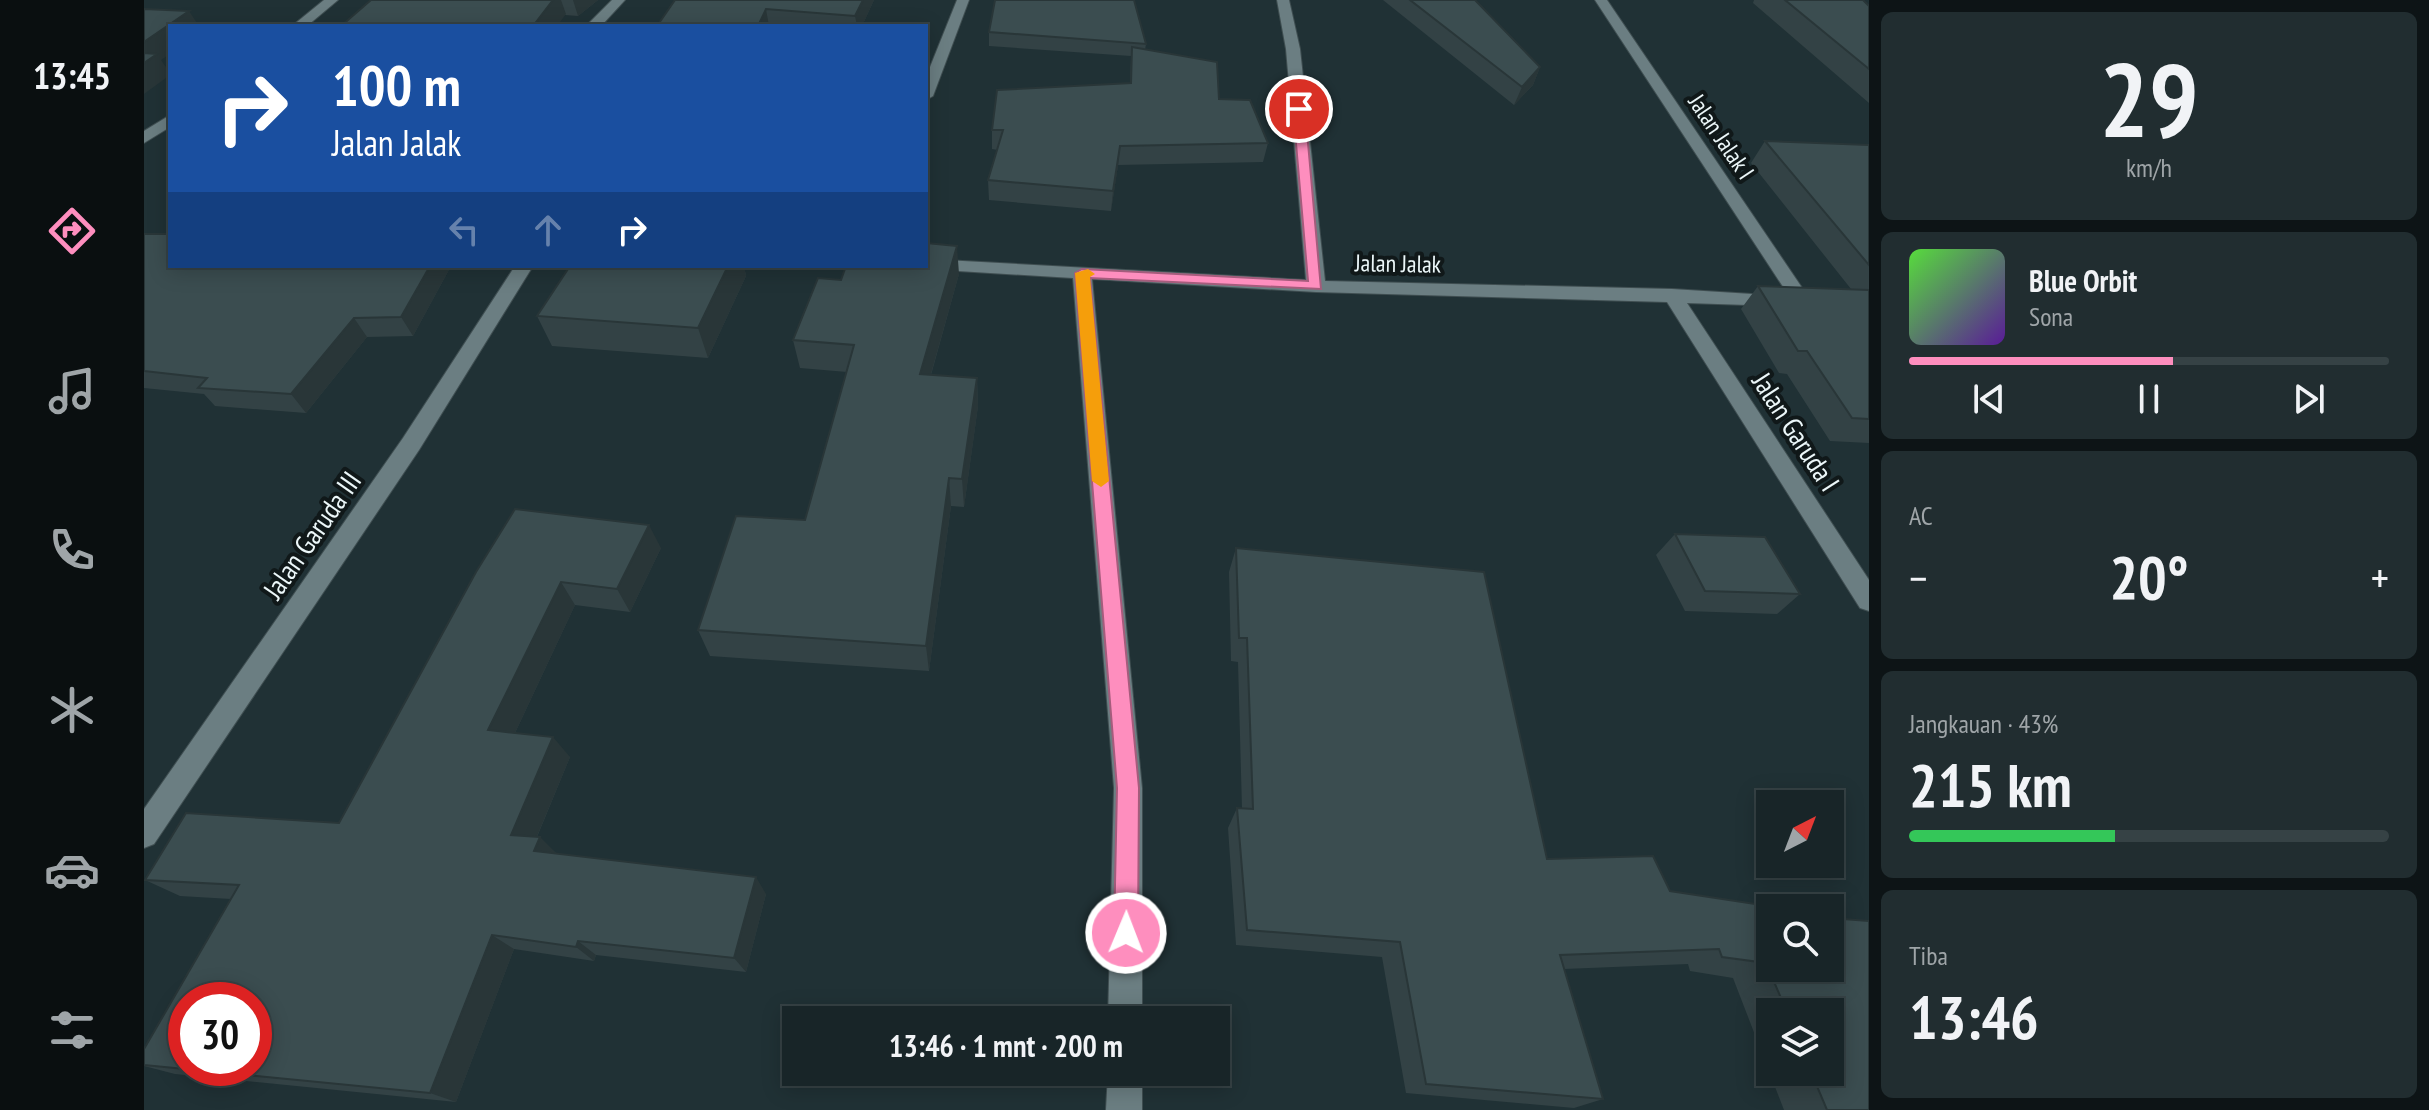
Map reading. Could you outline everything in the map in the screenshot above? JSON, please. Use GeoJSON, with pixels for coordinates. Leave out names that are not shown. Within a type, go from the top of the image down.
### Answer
{"type":"FeatureCollection","features":[{"type":"Feature","properties":{"kind":"street"},"geometry":{"type":"LineString","coordinates":[[302,24],[332,0]]}},
{"type":"Feature","properties":{"kind":"street"},"geometry":{"type":"LineString","coordinates":[[595,24],[619,0]]}},
{"type":"Feature","properties":{"kind":"street"},"geometry":{"type":"LineString","coordinates":[[928,91],[963,0]]}},
{"type":"Feature","properties":{"kind":"street"},"geometry":{"type":"LineString","coordinates":[[1283,0],[1293,49],[1316,286]]}},
{"type":"Feature","properties":{"kind":"street","name":"Jalan Jalak I"},"geometry":{"type":"LineString","coordinates":[[1601,0],[1808,301]]}},
{"type":"Feature","properties":{"kind":"street"},"geometry":{"type":"LineString","coordinates":[[144,138],[168,121]]}},
{"type":"Feature","properties":{"kind":"street","name":"Jalan Jalak"},"geometry":{"type":"LineString","coordinates":[[928,264],[1316,286],[1808,301]]}},
{"type":"Feature","properties":{"kind":"street","name":"Jalan Garuda III"},"geometry":{"type":"LineString","coordinates":[[144,834],[411,444],[523,268]]}},
{"type":"Feature","properties":{"kind":"street"},"geometry":{"type":"LineString","coordinates":[[1082,273],[1128,788],[1125,1006]]}},
{"type":"Feature","properties":{"kind":"street","name":"Jalan Garuda I"},"geometry":{"type":"LineString","coordinates":[[1672,295],[1869,601]]}},
{"type":"Feature","properties":{"kind":"street"},"geometry":{"type":"LineString","coordinates":[[1124,1110],[1125,1086]]}},
{"type":"Feature","properties":{"kind":"building"},"geometry":{"type":"Polygon","coordinates":[[[371,0],[553,0],[535,24],[343,24],[371,0]]]}},
{"type":"Feature","properties":{"kind":"building"},"geometry":{"type":"Polygon","coordinates":[[[675,0],[863,0],[855,16],[766,9],[759,24],[658,24],[675,0]]]}},
{"type":"Feature","properties":{"kind":"building"},"geometry":{"type":"Polygon","coordinates":[[[995,0],[1134,0],[1146,44],[989,32],[995,0]]]}},
{"type":"Feature","properties":{"kind":"building"},"geometry":{"type":"Polygon","coordinates":[[[1410,0],[1475,0],[1540,67],[1522,87],[1410,0]]]}},
{"type":"Feature","properties":{"kind":"building"},"geometry":{"type":"Polygon","coordinates":[[[1785,0],[1863,0],[1869,6],[1869,69],[1785,0]]]}},
{"type":"Feature","properties":{"kind":"building"},"geometry":{"type":"Polygon","coordinates":[[[144,9],[189,11],[168,24],[144,42],[144,9]]]}},
{"type":"Feature","properties":{"kind":"building"},"geometry":{"type":"Polygon","coordinates":[[[1132,47],[1217,62],[1219,99],[1250,100],[1268,143],[1120,146],[1113,191],[988,180],[1003,130],[992,130],[997,90],[1131,83],[1132,47]]]}},
{"type":"Feature","properties":{"kind":"building"},"geometry":{"type":"Polygon","coordinates":[[[144,53],[157,54],[144,63],[144,53]]]}},
{"type":"Feature","properties":{"kind":"building"},"geometry":{"type":"Polygon","coordinates":[[[1765,141],[1869,145],[1869,265],[1765,141]]]}},
{"type":"Feature","properties":{"kind":"building"},"geometry":{"type":"Polygon","coordinates":[[[144,234],[168,234],[168,268],[429,268],[401,317],[354,318],[291,394],[198,388],[207,378],[144,371],[144,234]]]}},
{"type":"Feature","properties":{"kind":"building"},"geometry":{"type":"Polygon","coordinates":[[[928,243],[957,246],[920,374],[977,378],[962,479],[949,478],[926,646],[698,630],[736,516],[805,520],[854,345],[793,340],[818,278],[841,280],[845,268],[928,268],[928,243]]]}},
{"type":"Feature","properties":{"kind":"building"},"geometry":{"type":"Polygon","coordinates":[[[569,268],[727,268],[698,328],[537,316],[569,268]]]}},
{"type":"Feature","properties":{"kind":"building"},"geometry":{"type":"Polygon","coordinates":[[[1758,286],[1869,290],[1869,419],[1852,418],[1807,351],[1798,351],[1758,286]]]}},
{"type":"Feature","properties":{"kind":"building"},"geometry":{"type":"Polygon","coordinates":[[[515,509],[649,525],[617,589],[561,582],[488,730],[553,737],[511,835],[540,837],[534,851],[756,877],[734,958],[578,941],[576,947],[492,935],[430,1093],[272,1078],[272,982],[183,982],[239,885],[145,880],[186,813],[339,823],[476,572],[515,509]]]}},
{"type":"Feature","properties":{"kind":"building"},"geometry":{"type":"Polygon","coordinates":[[[1675,534],[1765,537],[1800,594],[1705,591],[1675,534]]]}},
{"type":"Feature","properties":{"kind":"building"},"geometry":{"type":"Polygon","coordinates":[[[1236,548],[1484,572],[1547,859],[1653,856],[1670,891],[1756,904],[1756,962],[1722,957],[1719,949],[1560,955],[1603,1099],[1426,1084],[1400,942],[1247,930],[1237,808],[1253,809],[1247,638],[1239,638],[1236,548]]]}},
{"type":"Feature","properties":{"kind":"building"},"geometry":{"type":"Polygon","coordinates":[[[1844,919],[1869,921],[1869,1110],[1827,1110],[1817,1086],[1844,1086],[1844,998],[1781,998],[1774,982],[1844,982],[1844,919]]]}},
{"type":"Feature","properties":{"kind":"building"},"geometry":{"type":"Polygon","coordinates":[[[168,1008],[168,1067],[144,1065],[144,1049],[168,1008]]]}},
{"type":"Feature","properties":{"kind":"slow traffic"},"geometry":{"type":"LineString","coordinates":[[1088,274],[1082,273],[1101,481]]}},
{"type":"Feature","properties":{"kind":"route"},"geometry":{"type":"LineString","coordinates":[[1126,933],[1128,788],[1082,273],[1316,286],[1299,109]]}}]}
